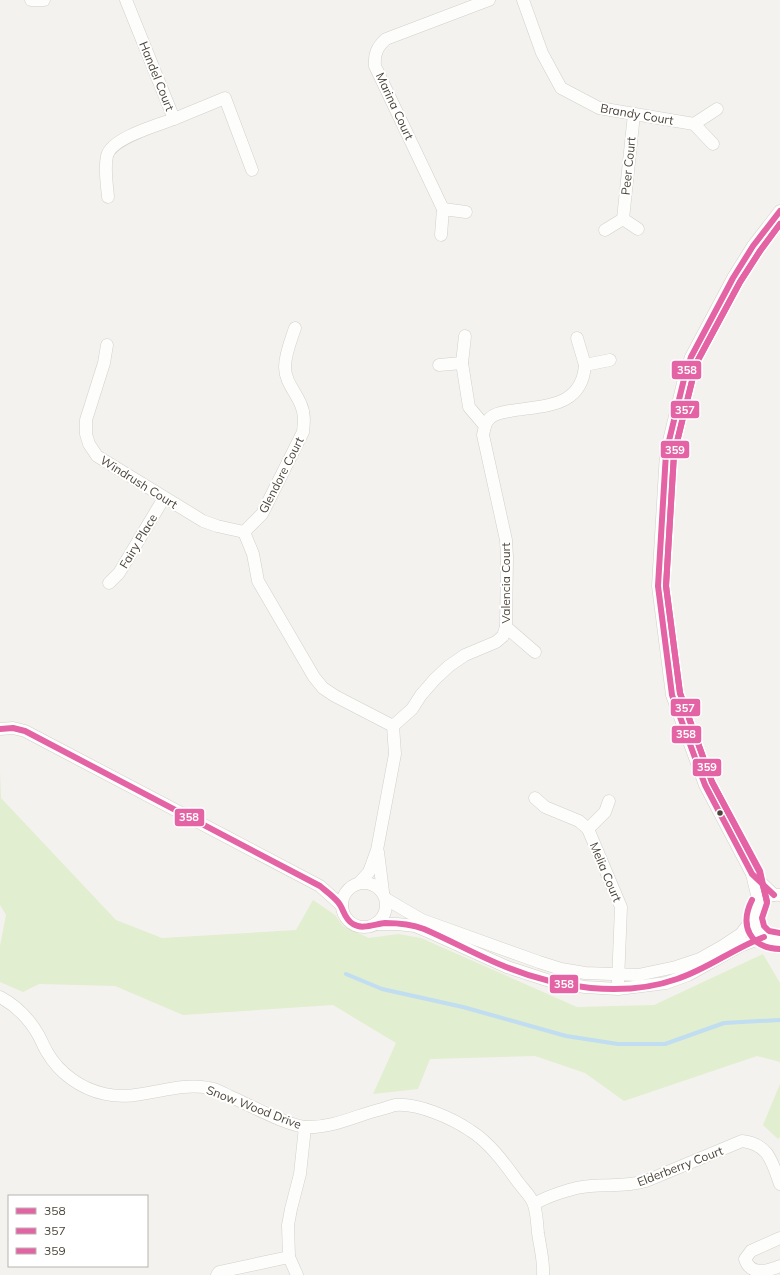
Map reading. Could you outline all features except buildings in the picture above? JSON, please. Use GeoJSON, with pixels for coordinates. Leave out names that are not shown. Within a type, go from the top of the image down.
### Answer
{"type":"FeatureCollection","features":[{"type":"Feature","properties":{"kind":"street"},"geometry":{"type":"LineString","coordinates":[[31,0],[44,0]]}},
{"type":"Feature","properties":{"kind":"street","name":"Handel Court"},"geometry":{"type":"LineString","coordinates":[[126,0],[174,119],[225,98],[252,170]]}},
{"type":"Feature","properties":{"kind":"street","name":"Marina Court"},"geometry":{"type":"LineString","coordinates":[[441,235],[443,209],[375,66],[375,58],[379,45],[386,39],[489,0]]}},
{"type":"Feature","properties":{"kind":"street","name":"Brandy Court"},"geometry":{"type":"LineString","coordinates":[[523,0],[542,53],[561,88],[599,108],[694,124]]}},
{"type":"Feature","properties":{"kind":"street"},"geometry":{"type":"LineString","coordinates":[[713,144],[694,124],[717,109]]}},
{"type":"Feature","properties":{"kind":"street","name":"Peer Court"},"geometry":{"type":"LineString","coordinates":[[623,219],[634,114]]}},
{"type":"Feature","properties":{"kind":"street"},"geometry":{"type":"LineString","coordinates":[[108,197],[105,166],[107,154],[114,145],[174,119]]}},
{"type":"Feature","properties":{"kind":"street"},"geometry":{"type":"LineString","coordinates":[[443,209],[466,212]]}},
{"type":"Feature","properties":{"kind":"street"},"geometry":{"type":"LineString","coordinates":[[759,902],[752,874],[705,785],[672,695],[658,586],[666,453],[685,375],[691,357],[733,278],[753,246],[780,211]]}},
{"type":"Feature","properties":{"kind":"street"},"geometry":{"type":"LineString","coordinates":[[605,230],[623,219],[638,229]]}},
{"type":"Feature","properties":{"kind":"street","name":"Glendore Court"},"geometry":{"type":"LineString","coordinates":[[244,532],[262,514],[303,432],[305,418],[302,405],[288,380],[285,368],[295,328]]}},
{"type":"Feature","properties":{"kind":"street"},"geometry":{"type":"LineString","coordinates":[[465,336],[462,363],[469,407],[485,426],[490,417],[500,413],[559,402],[571,397],[581,385],[585,374],[585,365],[577,338]]}},
{"type":"Feature","properties":{"kind":"street","name":"Windrush Court"},"geometry":{"type":"LineString","coordinates":[[107,345],[104,363],[86,420],[86,434],[89,444],[97,456],[203,522],[244,532]]}},
{"type":"Feature","properties":{"kind":"street"},"geometry":{"type":"LineString","coordinates":[[585,365],[610,360]]}},
{"type":"Feature","properties":{"kind":"street"},"geometry":{"type":"LineString","coordinates":[[439,365],[462,363]]}},
{"type":"Feature","properties":{"kind":"street","name":"Valencia Court"},"geometry":{"type":"LineString","coordinates":[[394,726],[412,709],[421,695],[449,666],[465,655],[496,642],[503,636],[506,627],[506,540],[483,435],[485,426]]}},
{"type":"Feature","properties":{"kind":"street","name":"Fairy Place"},"geometry":{"type":"LineString","coordinates":[[109,583],[119,573],[164,498]]}},
{"type":"Feature","properties":{"kind":"street"},"geometry":{"type":"LineString","coordinates":[[244,532],[253,554],[258,581],[314,677],[323,688],[335,696],[394,726],[395,754],[378,850],[369,872],[345,893],[342,900],[344,914],[348,920],[354,925],[361,927],[368,927],[381,920],[387,906],[384,895],[378,850]]}},
{"type":"Feature","properties":{"kind":"street"},"geometry":{"type":"LineString","coordinates":[[506,627],[534,652]]}},
{"type":"Feature","properties":{"kind":"street"},"geometry":{"type":"LineString","coordinates":[[0,728],[13,728],[25,731],[320,886],[342,907]]}},
{"type":"Feature","properties":{"kind":"street","name":"Melia Court"},"geometry":{"type":"LineString","coordinates":[[534,798],[545,807],[580,821],[588,829],[621,907],[618,989]]}},
{"type":"Feature","properties":{"kind":"street","name":"Melia Court"},"geometry":{"type":"LineString","coordinates":[[588,829],[605,812],[609,801]]}},
{"type":"Feature","properties":{"kind":"street"},"geometry":{"type":"LineString","coordinates":[[752,874],[777,895]]}},
{"type":"Feature","properties":{"kind":"street"},"geometry":{"type":"LineString","coordinates":[[320,886],[340,889],[366,882],[373,884],[384,895],[422,920],[539,962],[561,969],[585,973],[638,974],[676,967],[700,958],[741,934],[753,918]]}},
{"type":"Feature","properties":{"kind":"street"},"geometry":{"type":"LineString","coordinates":[[777,895],[766,897],[759,902],[753,918],[754,925],[764,938],[780,941]]}},
{"type":"Feature","properties":{"kind":"street"},"geometry":{"type":"LineString","coordinates":[[375,924],[415,926],[507,967],[553,982],[585,987],[618,989],[666,983],[681,978],[740,946],[764,938]]}},
{"type":"Feature","properties":{"kind":"street","name":"Snow Wood Drive"},"geometry":{"type":"LineString","coordinates":[[0,997],[18,1009],[29,1021],[38,1034],[47,1053],[69,1078],[86,1088],[105,1094],[124,1096],[179,1087],[195,1086],[211,1088],[284,1121],[305,1127],[322,1127],[338,1123],[366,1112],[395,1105],[416,1107],[437,1113],[471,1131],[490,1148],[505,1165],[534,1204],[543,1275]]}},
{"type":"Feature","properties":{"kind":"street"},"geometry":{"type":"LineString","coordinates":[[296,1275],[289,1256],[288,1225],[300,1174],[305,1127]]}},
{"type":"Feature","properties":{"kind":"street","name":"Elderberry Court"},"geometry":{"type":"LineString","coordinates":[[534,1204],[545,1198],[588,1186],[631,1185],[646,1181],[742,1141],[758,1145],[766,1151],[780,1184]]}},
{"type":"Feature","properties":{"kind":"street"},"geometry":{"type":"LineString","coordinates":[[780,1238],[751,1251],[747,1254],[745,1259],[747,1267],[760,1272],[780,1266]]}},
{"type":"Feature","properties":{"kind":"street"},"geometry":{"type":"LineString","coordinates":[[217,1275],[219,1272],[289,1256]]}},
{"type":"Feature","properties":{"kind":"green space"},"geometry":{"type":"Polygon","coordinates":[[[0,771],[1,798],[116,920],[162,938],[296,930],[313,900],[335,915],[343,926],[369,938],[398,934],[421,938],[577,1007],[654,1005],[763,954],[780,983],[780,1062],[757,1056],[624,1101],[585,1073],[535,1056],[430,1059],[418,1089],[373,1094],[396,1043],[333,1005],[183,1015],[115,986],[39,984],[23,992],[0,982],[0,946],[6,915],[0,905],[0,771]]]}},
{"type":"Feature","properties":{"kind":"green space"},"geometry":{"type":"Polygon","coordinates":[[[780,1084],[780,1137],[778,1139],[763,1125],[780,1084]]]}},
{"type":"Feature","properties":{"kind":"waterway"},"geometry":{"type":"LineString","coordinates":[[346,974],[382,989],[463,1007],[566,1036],[618,1044],[665,1044],[724,1023],[780,1020]]}},
{"type":"Feature","properties":{"kind":"transit line","name":"358"},"geometry":{"type":"LineString","coordinates":[[774,895],[752,874],[705,785],[672,695],[658,586],[666,453],[685,375],[691,357],[733,278],[753,246],[780,211]]}},
{"type":"Feature","properties":{"kind":"transit line","name":"357"},"geometry":{"type":"LineString","coordinates":[[767,901],[759,871],[712,782],[680,693],[666,586],[674,454],[698,360],[740,282],[780,224]]}},
{"type":"Feature","properties":{"kind":"transit line","name":"359"},"geometry":{"type":"LineString","coordinates":[[780,224],[740,282],[698,360],[674,454],[666,586],[680,693],[712,782],[760,871],[767,903],[762,918],[764,926],[769,931],[780,933]]}},
{"type":"Feature","properties":{"kind":"transit line","name":"358"},"geometry":{"type":"LineString","coordinates":[[0,729],[13,728],[25,731],[320,886],[336,900],[350,922],[357,926],[364,927],[390,923],[419,927],[496,963],[547,980],[591,988],[635,988],[656,985],[688,975],[764,937]]}},
{"type":"Feature","properties":{"kind":"transit line","name":"357"},"geometry":{"type":"LineString","coordinates":[[752,900],[747,918],[747,927],[750,934],[761,945],[780,949]]}}]}
